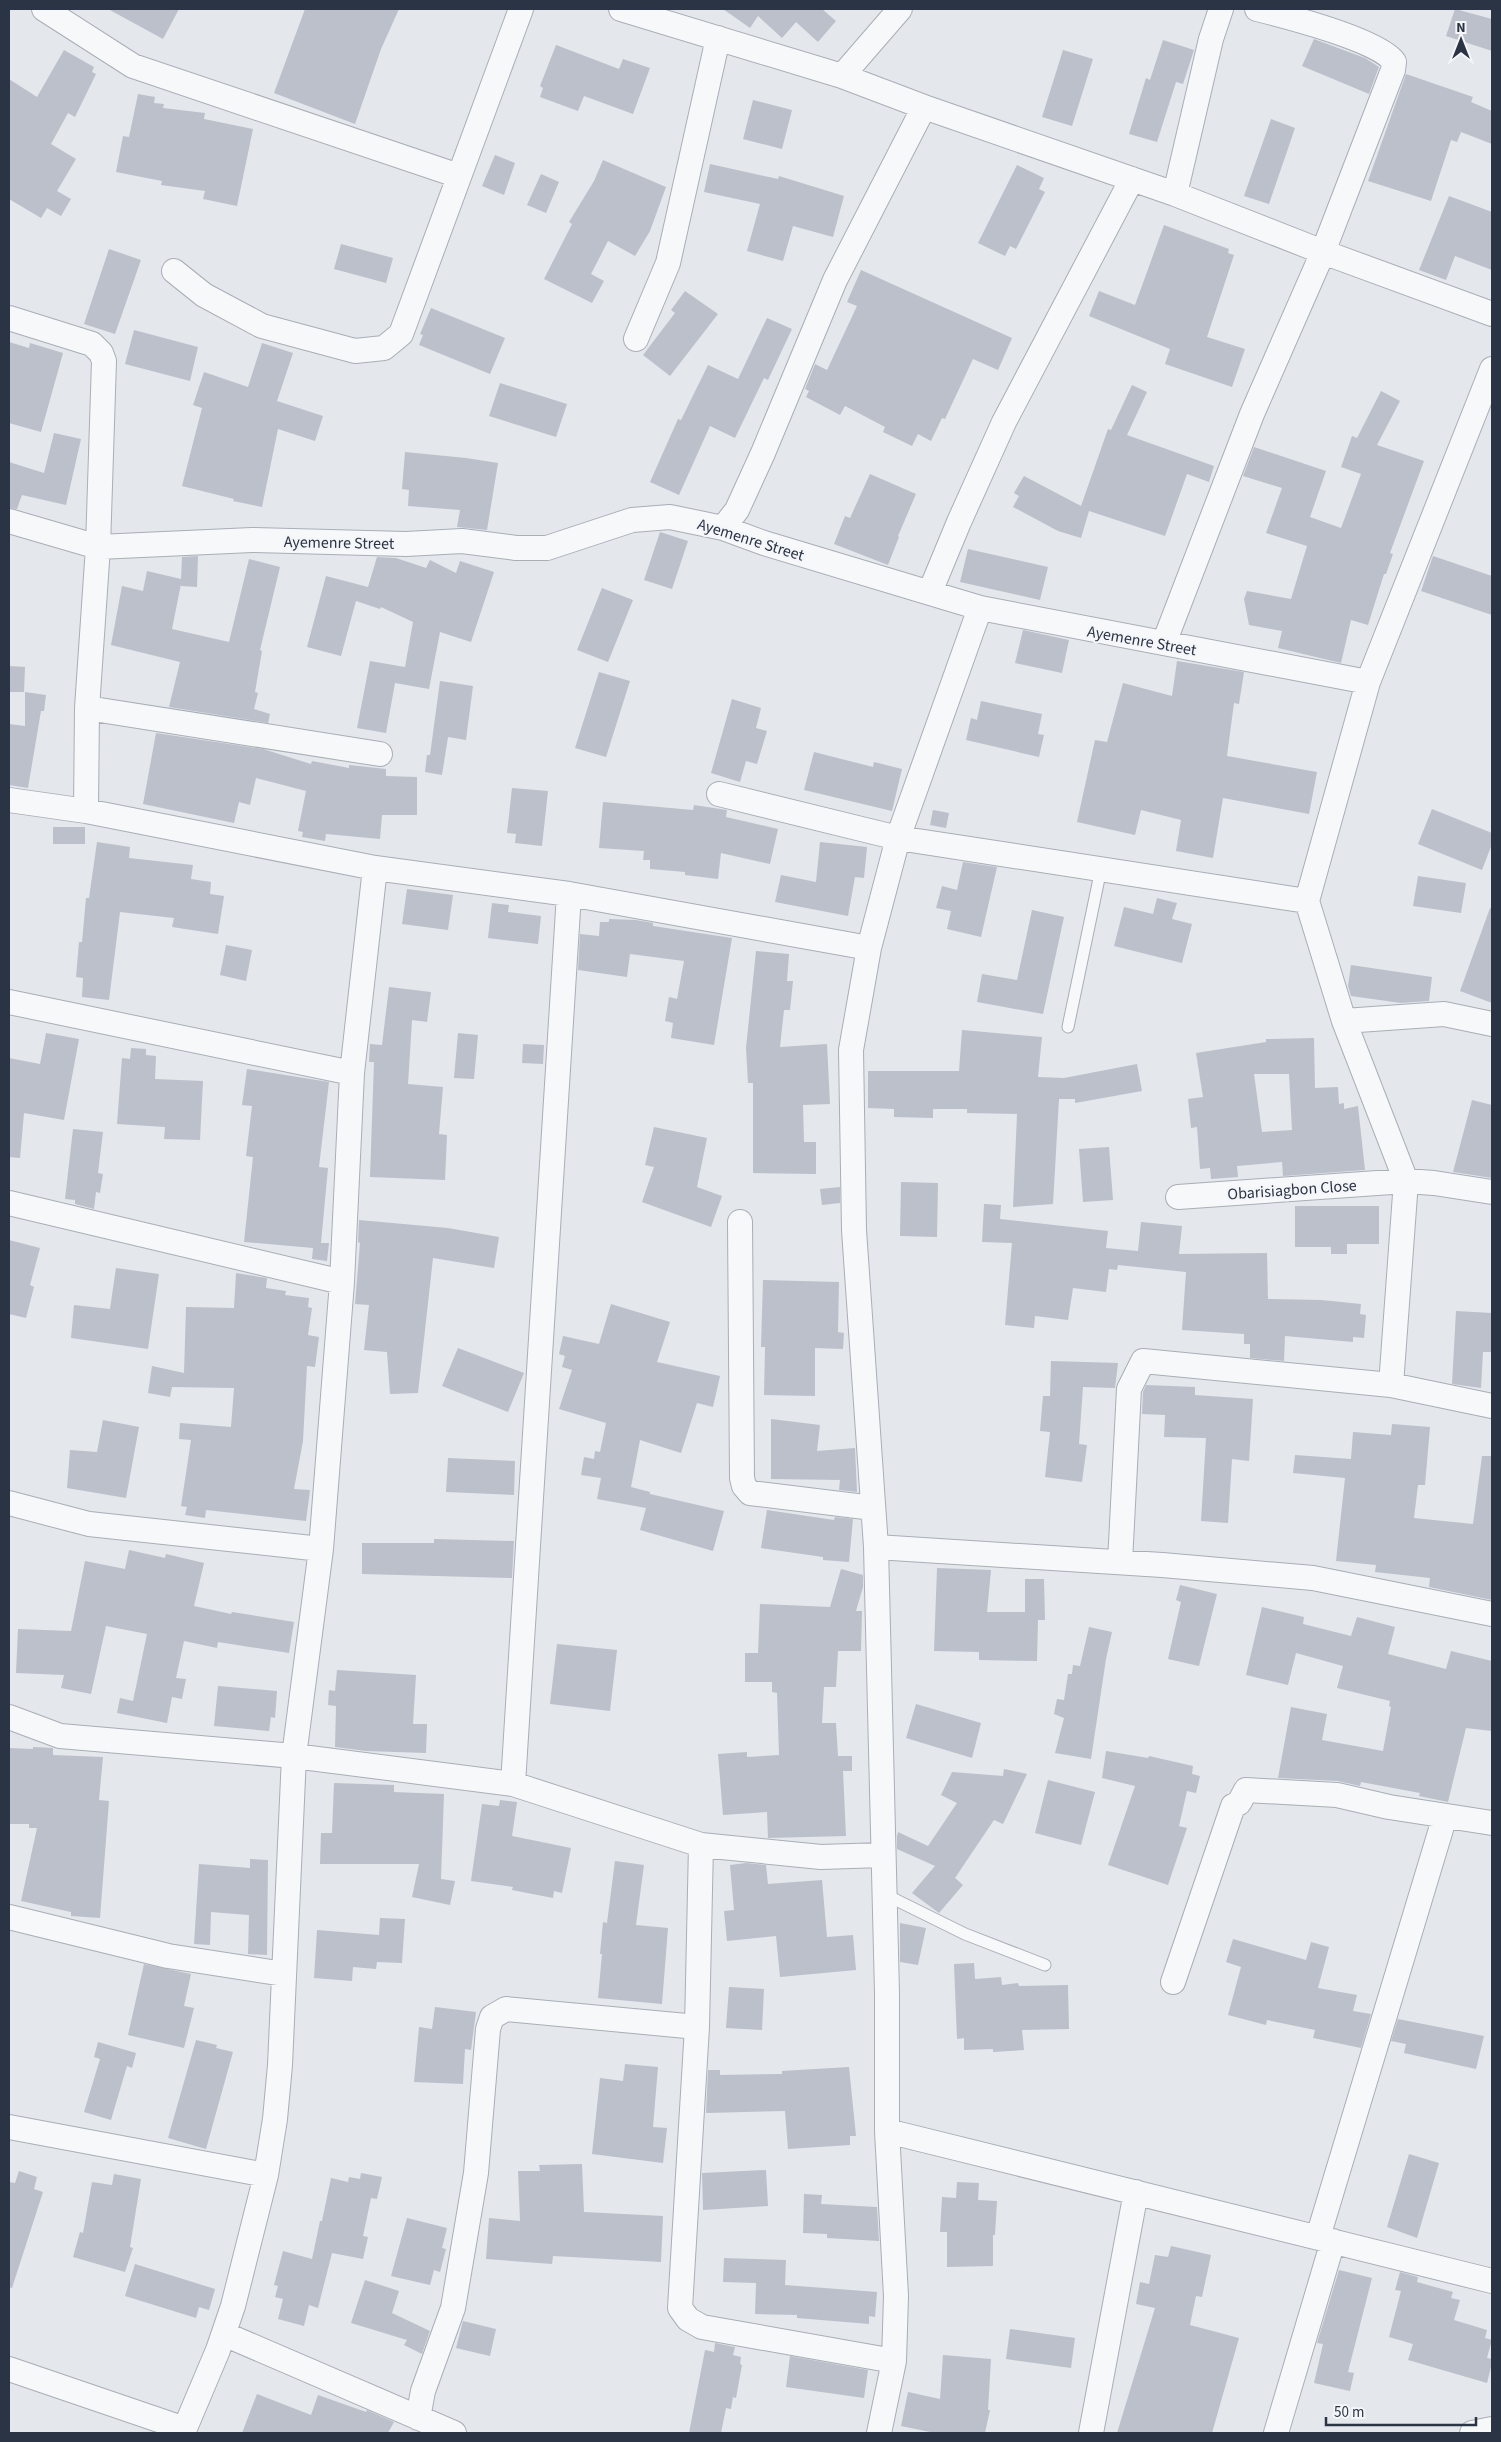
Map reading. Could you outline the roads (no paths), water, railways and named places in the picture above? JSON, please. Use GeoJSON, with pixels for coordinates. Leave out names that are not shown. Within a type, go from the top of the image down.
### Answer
{"type":"FeatureCollection","features":[{"type":"Feature","properties":{"kind":"street"},"geometry":{"type":"LineString","coordinates":[[44,9],[133,66],[459,176]]}},
{"type":"Feature","properties":{"kind":"street"},"geometry":{"type":"LineString","coordinates":[[174,271],[204,295],[262,326],[355,351],[384,348],[401,334],[522,9]]}},
{"type":"Feature","properties":{"kind":"street"},"geometry":{"type":"LineString","coordinates":[[621,9],[672,16],[718,38],[842,76],[924,107],[1175,194],[1323,252],[1492,314]]}},
{"type":"Feature","properties":{"kind":"street"},"geometry":{"type":"LineString","coordinates":[[842,76],[900,9]]}},
{"type":"Feature","properties":{"kind":"street"},"geometry":{"type":"LineString","coordinates":[[1175,194],[1211,39],[1221,9]]}},
{"type":"Feature","properties":{"kind":"street"},"geometry":{"type":"LineString","coordinates":[[1164,643],[1252,414],[1323,252],[1393,70],[1394,62],[1382,50],[1314,24],[1257,9]]}},
{"type":"Feature","properties":{"kind":"street"},"geometry":{"type":"LineString","coordinates":[[636,339],[668,263],[718,38]]}},
{"type":"Feature","properties":{"kind":"street"},"geometry":{"type":"LineString","coordinates":[[723,528],[737,510],[763,454],[835,280],[924,107]]}},
{"type":"Feature","properties":{"kind":"street"},"geometry":{"type":"LineString","coordinates":[[930,592],[958,522],[1004,422],[1132,179]]}},
{"type":"Feature","properties":{"kind":"street"},"geometry":{"type":"LineString","coordinates":[[9,318],[92,344],[102,353],[104,361],[98,547],[86,708],[86,811]]}},
{"type":"Feature","properties":{"kind":"street"},"geometry":{"type":"LineString","coordinates":[[1390,1385],[1406,1181],[1344,1021],[1307,902],[1368,682],[1492,370]]}},
{"type":"Feature","properties":{"kind":"street","name":"Ayemenre Street"},"geometry":{"type":"LineString","coordinates":[[9,521],[98,547],[252,540],[406,544],[462,541],[516,548],[548,548],[632,520],[670,517],[723,528],[764,543],[980,608],[1368,682]]}},
{"type":"Feature","properties":{"kind":"street"},"geometry":{"type":"LineString","coordinates":[[880,2433],[894,2361],[896,2296],[887,2131],[876,1547],[854,1230],[851,1050],[869,948],[898,838],[980,608]]}},
{"type":"Feature","properties":{"kind":"street"},"geometry":{"type":"LineString","coordinates":[[86,708],[380,754]]}},
{"type":"Feature","properties":{"kind":"street"},"geometry":{"type":"LineString","coordinates":[[719,794],[898,838],[1307,902]]}},
{"type":"Feature","properties":{"kind":"street"},"geometry":{"type":"LineString","coordinates":[[9,800],[86,811],[374,868],[569,894],[869,948]]}},
{"type":"Feature","properties":{"kind":"street"},"geometry":{"type":"LineString","coordinates":[[9,2369],[184,2431],[224,2334],[233,2306],[266,2175],[280,2065],[294,1756],[321,1549],[342,1282],[352,1073],[374,868]]}},
{"type":"Feature","properties":{"kind":"street"},"geometry":{"type":"LineString","coordinates":[[513,1784],[569,894]]}},
{"type":"Feature","properties":{"kind":"street"},"geometry":{"type":"LineString","coordinates":[[9,1002],[352,1073]]}},
{"type":"Feature","properties":{"kind":"street"},"geometry":{"type":"LineString","coordinates":[[1344,1021],[1444,1014],[1492,1024]]}},
{"type":"Feature","properties":{"kind":"street","name":"Obarisiagbon Close"},"geometry":{"type":"LineString","coordinates":[[1178,1197],[1406,1181],[1434,1183],[1492,1192]]}},
{"type":"Feature","properties":{"kind":"street"},"geometry":{"type":"LineString","coordinates":[[9,1203],[342,1282]]}},
{"type":"Feature","properties":{"kind":"street"},"geometry":{"type":"LineString","coordinates":[[740,1222],[742,1478],[744,1486],[750,1493],[873,1508]]}},
{"type":"Feature","properties":{"kind":"street"},"geometry":{"type":"LineString","coordinates":[[1120,1562],[1129,1389],[1143,1361],[1390,1385],[1492,1406]]}},
{"type":"Feature","properties":{"kind":"street"},"geometry":{"type":"LineString","coordinates":[[9,1503],[89,1524],[321,1549]]}},
{"type":"Feature","properties":{"kind":"street"},"geometry":{"type":"LineString","coordinates":[[876,1547],[1120,1562],[1313,1578],[1492,1614]]}},
{"type":"Feature","properties":{"kind":"street"},"geometry":{"type":"LineString","coordinates":[[9,1717],[60,1736],[294,1756],[513,1784],[701,1845],[820,1857],[883,1855]]}},
{"type":"Feature","properties":{"kind":"street"},"geometry":{"type":"LineString","coordinates":[[1173,1982],[1232,1806],[1238,1803],[1246,1790],[1337,1794],[1389,1807],[1492,1823]]}},
{"type":"Feature","properties":{"kind":"street"},"geometry":{"type":"LineString","coordinates":[[1276,2433],[1326,2239],[1445,1816]]}},
{"type":"Feature","properties":{"kind":"street"},"geometry":{"type":"LineString","coordinates":[[701,1845],[698,2027],[680,2308],[688,2319],[702,2327],[894,2361]]}},
{"type":"Feature","properties":{"kind":"street"},"geometry":{"type":"LineString","coordinates":[[9,1917],[168,1956],[284,1974]]}},
{"type":"Feature","properties":{"kind":"street"},"geometry":{"type":"LineString","coordinates":[[418,2418],[423,2391],[453,2308],[476,2173],[488,2028],[492,2017],[506,2009],[698,2027]]}},
{"type":"Feature","properties":{"kind":"street"},"geometry":{"type":"LineString","coordinates":[[9,2127],[266,2175]]}},
{"type":"Feature","properties":{"kind":"street"},"geometry":{"type":"LineString","coordinates":[[887,2131],[1492,2281]]}},
{"type":"Feature","properties":{"kind":"street"},"geometry":{"type":"LineString","coordinates":[[1092,2433],[1136,2192]]}},
{"type":"Feature","properties":{"kind":"street"},"geometry":{"type":"LineString","coordinates":[[224,2334],[454,2433]]}},
{"type":"Feature","properties":{"kind":"street"},"geometry":{"type":"LineString","coordinates":[[1472,2433],[1492,2429]]}},
{"type":"Feature","properties":{"kind":"lane"},"geometry":{"type":"LineString","coordinates":[[1068,1027],[1100,869]]}},
{"type":"Feature","properties":{"kind":"lane"},"geometry":{"type":"LineString","coordinates":[[884,1894],[965,1934],[1045,1965]]}}]}
